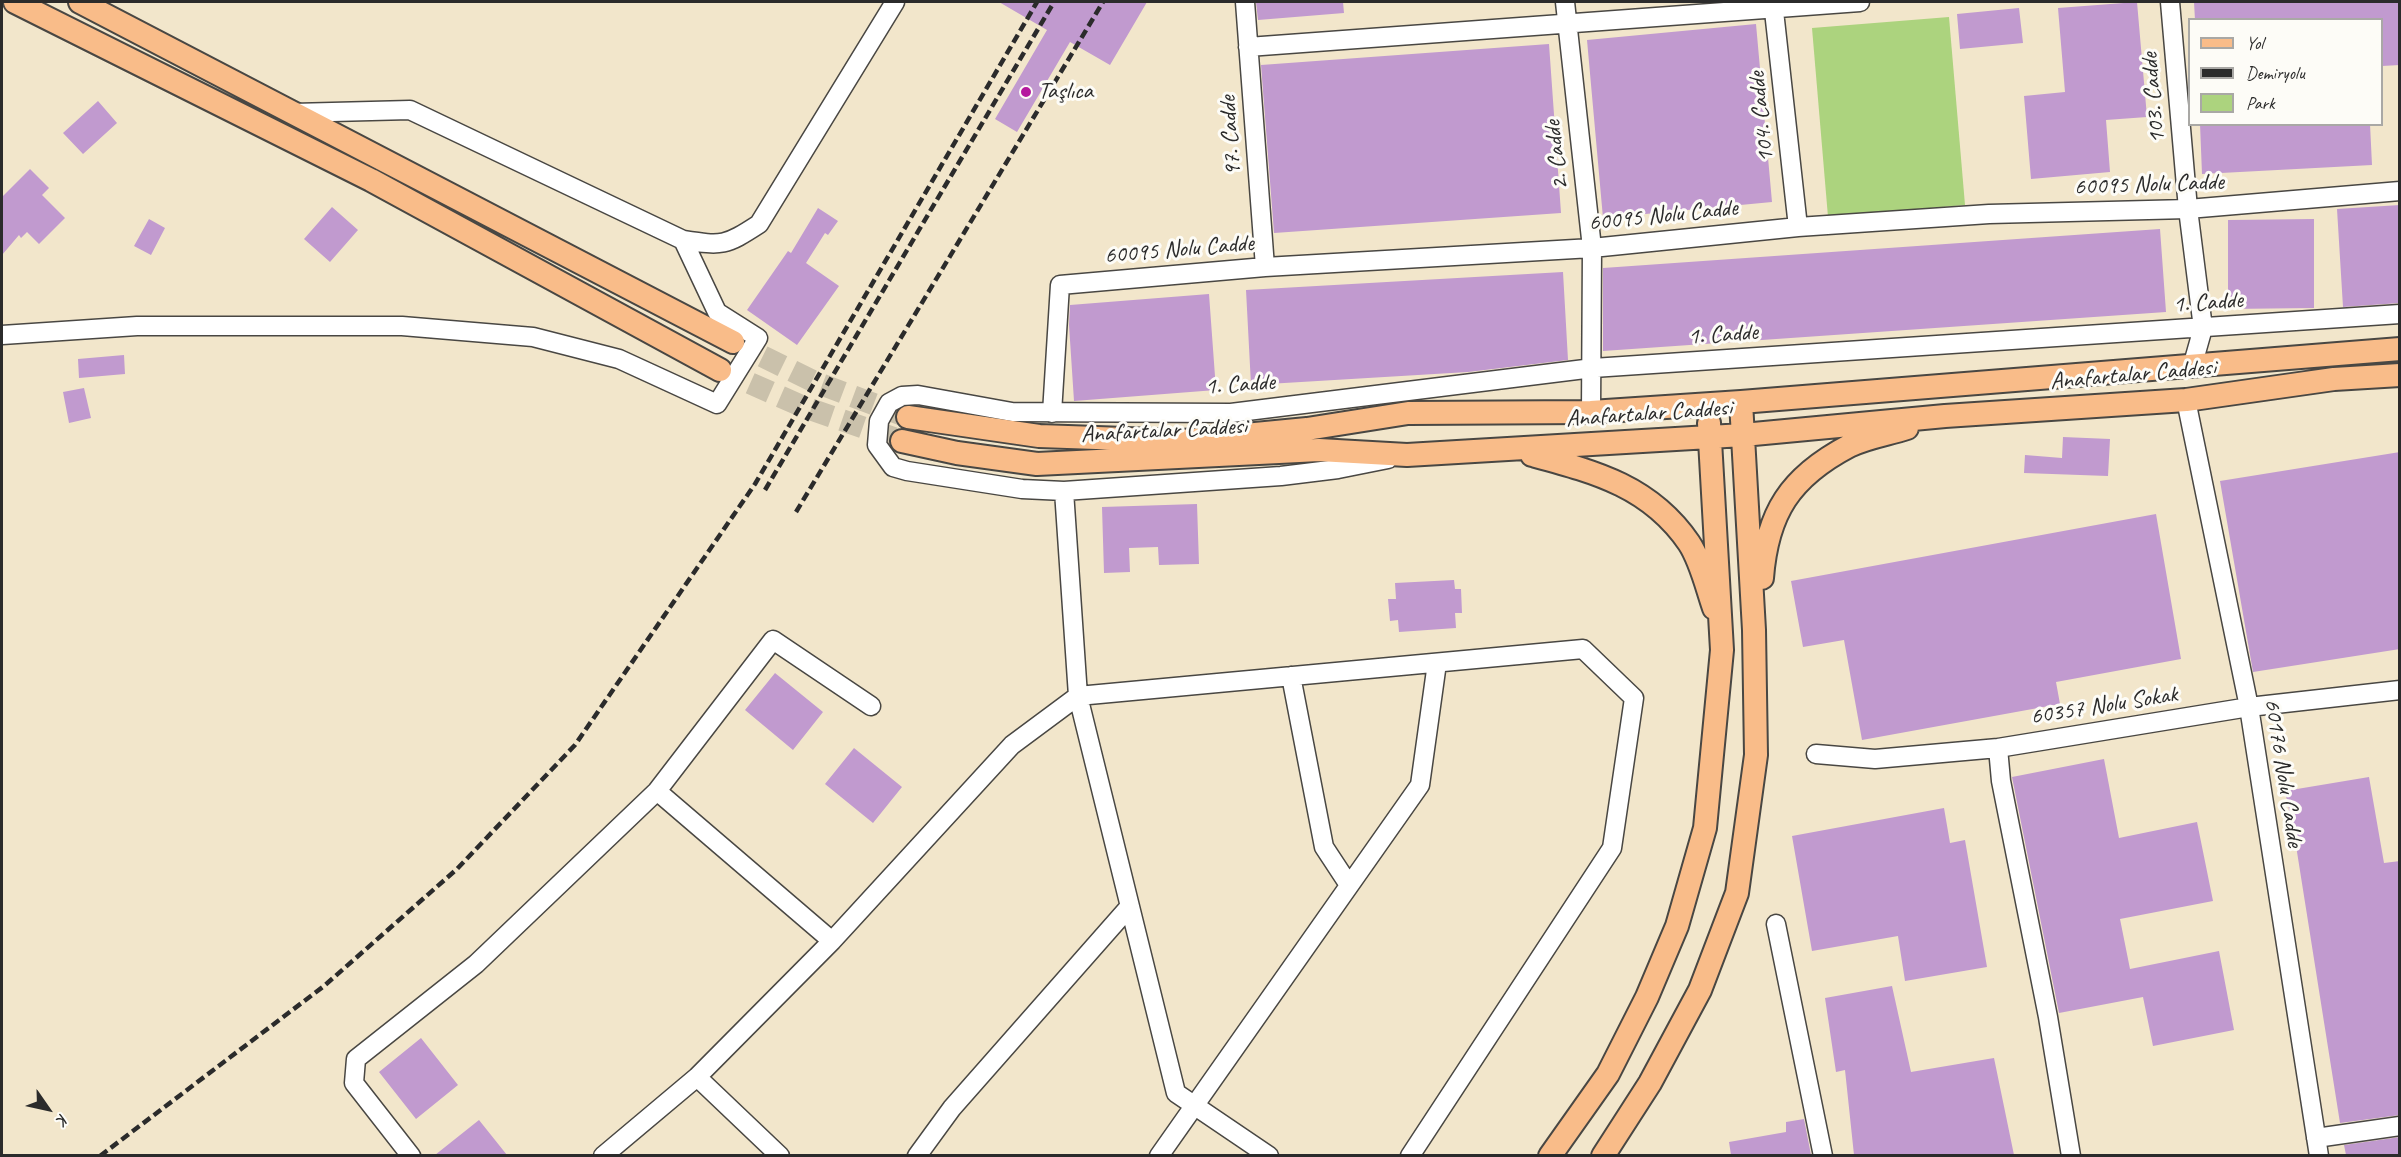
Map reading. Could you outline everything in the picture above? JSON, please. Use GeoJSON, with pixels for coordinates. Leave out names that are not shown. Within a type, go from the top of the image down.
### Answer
{"type":"FeatureCollection","features":[{"type":"Feature","properties":{"kind":"main road"},"geometry":{"type":"LineString","coordinates":[[15,2],[371,180],[720,370]]}},
{"type":"Feature","properties":{"kind":"main road"},"geometry":{"type":"LineString","coordinates":[[80,2],[733,342]]}},
{"type":"Feature","properties":{"kind":"main road","name":"Anafartalar Caddesi"},"geometry":{"type":"LineString","coordinates":[[908,417],[1039,436],[1183,441],[1307,429],[1408,413],[1591,412],[2193,367],[2400,349]]}},
{"type":"Feature","properties":{"kind":"main road","name":"Anafartalar Caddesi"},"geometry":{"type":"LineString","coordinates":[[902,441],[957,453],[1037,464],[1319,450],[1407,455],[1743,435],[1945,416],[2186,400],[2334,380],[2400,375]]}},
{"type":"Feature","properties":{"kind":"main road"},"geometry":{"type":"LineString","coordinates":[[1603,1155],[1650,1083],[1700,990],[1737,892],[1756,755],[1754,630],[1741,402]]}},
{"type":"Feature","properties":{"kind":"main road"},"geometry":{"type":"LineString","coordinates":[[1550,1155],[1608,1074],[1647,997],[1677,926],[1705,828],[1722,650],[1708,404]]}},
{"type":"Feature","properties":{"kind":"main road"},"geometry":{"type":"LineString","coordinates":[[1754,630],[1765,544],[1777,511],[1791,489],[1850,446],[1945,416]]}},
{"type":"Feature","properties":{"kind":"main road"},"geometry":{"type":"LineString","coordinates":[[1513,450],[1588,471],[1629,487],[1655,504],[1690,544],[1721,627]]}},
{"type":"Feature","properties":{"kind":"street"},"geometry":{"type":"LineString","coordinates":[[291,113],[410,110],[683,240],[718,245],[737,238],[759,224],[895,2]]}},
{"type":"Feature","properties":{"kind":"street","name":"97. Cadde"},"geometry":{"type":"LineString","coordinates":[[1245,2],[1265,267]]}},
{"type":"Feature","properties":{"kind":"street","name":"2. Cadde"},"geometry":{"type":"LineString","coordinates":[[1565,2],[1592,248],[1591,412]]}},
{"type":"Feature","properties":{"kind":"street"},"geometry":{"type":"LineString","coordinates":[[1248,47],[1566,23],[1773,4],[1860,2]]}},
{"type":"Feature","properties":{"kind":"street","name":"103. Cadde"},"geometry":{"type":"LineString","coordinates":[[2170,2],[2188,209],[2203,328],[2193,367]]}},
{"type":"Feature","properties":{"kind":"street","name":"104. Cadde"},"geometry":{"type":"LineString","coordinates":[[1773,4],[1798,227]]}},
{"type":"Feature","properties":{"kind":"street","name":"60095 Nolu Cadde"},"geometry":{"type":"LineString","coordinates":[[1052,413],[1060,285],[1265,267],[1592,248],[1798,227],[1989,214],[2188,209],[2400,191]]}},
{"type":"Feature","properties":{"kind":"street"},"geometry":{"type":"LineString","coordinates":[[2,335],[137,326],[402,326],[533,337],[619,359],[717,404],[758,338],[717,312],[683,240]]}},
{"type":"Feature","properties":{"kind":"street","name":"1. Cadde"},"geometry":{"type":"LineString","coordinates":[[1407,455],[1338,469],[1292,474],[1064,491],[1022,489],[907,471],[893,466],[877,445],[879,421],[889,403],[902,396],[918,395],[1012,412],[1231,413],[1593,368],[2400,314]]}},
{"type":"Feature","properties":{"kind":"street","name":"60176 Nolu Cadde"},"geometry":{"type":"LineString","coordinates":[[2186,400],[2249,707],[2317,1147]]}},
{"type":"Feature","properties":{"kind":"street"},"geometry":{"type":"LineString","coordinates":[[1064,491],[1078,696],[1176,1093],[1269,1155]]}},
{"type":"Feature","properties":{"kind":"street"},"geometry":{"type":"LineString","coordinates":[[411,1155],[354,1083],[356,1059],[476,964],[657,791],[773,640],[871,706]]}},
{"type":"Feature","properties":{"kind":"street"},"geometry":{"type":"LineString","coordinates":[[603,1155],[697,1077],[832,941],[1012,745],[1078,696],[1583,649],[1634,698],[1612,848],[1410,1155]]}},
{"type":"Feature","properties":{"kind":"street"},"geometry":{"type":"LineString","coordinates":[[1158,1155],[1420,785],[1437,663]]}},
{"type":"Feature","properties":{"kind":"street"},"geometry":{"type":"LineString","coordinates":[[1291,676],[1324,847],[1349,885]]}},
{"type":"Feature","properties":{"kind":"street","name":"60357 Nolu Sokak"},"geometry":{"type":"LineString","coordinates":[[1816,754],[1875,759],[1998,748],[2249,707],[2400,690]]}},
{"type":"Feature","properties":{"kind":"street"},"geometry":{"type":"LineString","coordinates":[[1998,748],[2001,781],[2048,1017],[2071,1155]]}},
{"type":"Feature","properties":{"kind":"street"},"geometry":{"type":"LineString","coordinates":[[657,791],[832,941]]}},
{"type":"Feature","properties":{"kind":"street"},"geometry":{"type":"LineString","coordinates":[[904,1155],[951,1108],[1130,906]]}},
{"type":"Feature","properties":{"kind":"street"},"geometry":{"type":"LineString","coordinates":[[1776,924],[1823,1155]]}},
{"type":"Feature","properties":{"kind":"street"},"geometry":{"type":"LineString","coordinates":[[697,1077],[780,1155]]}},
{"type":"Feature","properties":{"kind":"street"},"geometry":{"type":"LineString","coordinates":[[917,1155],[951,1108]]}},
{"type":"Feature","properties":{"kind":"street"},"geometry":{"type":"LineString","coordinates":[[2317,1147],[2400,1126]]}},
{"type":"Feature","properties":{"kind":"green space"},"geometry":{"type":"Polygon","coordinates":[[[1949,17],[1965,205],[1828,217],[1812,28],[1949,17]]]}},
{"type":"Feature","properties":{"kind":"building","name":"Taşlıca"},"geometry":{"type":"Polygon","coordinates":[[[999,2],[1147,2],[1110,65],[1070,42],[1017,132],[995,119],[1047,30],[999,2]]]}},
{"type":"Feature","properties":{"kind":"building"},"geometry":{"type":"Polygon","coordinates":[[[1256,2],[1343,2],[1344,13],[1258,20],[1256,2]]]}},
{"type":"Feature","properties":{"kind":"building"},"geometry":{"type":"Polygon","coordinates":[[[2137,2],[2147,117],[2106,120],[2110,172],[2031,179],[2024,96],[2065,92],[2058,8],[2137,2]]]}},
{"type":"Feature","properties":{"kind":"building"},"geometry":{"type":"Polygon","coordinates":[[[2194,2],[2400,2],[2400,65],[2383,66],[2383,18],[2195,18],[2194,2]]]}},
{"type":"Feature","properties":{"kind":"building"},"geometry":{"type":"Polygon","coordinates":[[[2019,8],[2023,43],[1960,49],[1957,14],[2019,8]]]}},
{"type":"Feature","properties":{"kind":"building"},"geometry":{"type":"Polygon","coordinates":[[[1756,24],[1772,202],[1603,218],[1587,40],[1756,24]]]}},
{"type":"Feature","properties":{"kind":"building"},"geometry":{"type":"Polygon","coordinates":[[[1549,44],[1561,213],[1274,233],[1261,65],[1549,44]]]}},
{"type":"Feature","properties":{"kind":"building"},"geometry":{"type":"Polygon","coordinates":[[[98,101],[117,123],[83,154],[63,133],[98,101]]]}},
{"type":"Feature","properties":{"kind":"building"},"geometry":{"type":"Polygon","coordinates":[[[2200,126],[2370,126],[2372,165],[2202,174],[2200,126]]]}},
{"type":"Feature","properties":{"kind":"building"},"geometry":{"type":"Polygon","coordinates":[[[30,169],[49,188],[42,195],[65,218],[39,244],[27,232],[21,238],[19,235],[2,255],[2,197],[30,169]]]}},
{"type":"Feature","properties":{"kind":"building"},"geometry":{"type":"Polygon","coordinates":[[[2400,205],[2400,303],[2343,307],[2337,209],[2400,205]]]}},
{"type":"Feature","properties":{"kind":"building"},"geometry":{"type":"Polygon","coordinates":[[[332,207],[358,230],[330,262],[304,239],[332,207]]]}},
{"type":"Feature","properties":{"kind":"building"},"geometry":{"type":"Polygon","coordinates":[[[818,208],[838,221],[828,235],[825,233],[806,263],[839,286],[797,345],[747,310],[788,251],[791,253],[818,208]]]}},
{"type":"Feature","properties":{"kind":"building"},"geometry":{"type":"Polygon","coordinates":[[[149,219],[165,228],[151,255],[134,246],[149,219]]]}},
{"type":"Feature","properties":{"kind":"building"},"geometry":{"type":"Polygon","coordinates":[[[2314,219],[2314,308],[2228,309],[2228,220],[2314,219]]]}},
{"type":"Feature","properties":{"kind":"building"},"geometry":{"type":"Polygon","coordinates":[[[2160,229],[2166,312],[1603,351],[1603,268],[2160,229]]]}},
{"type":"Feature","properties":{"kind":"building"},"geometry":{"type":"Polygon","coordinates":[[[1563,272],[1568,360],[1468,372],[1251,385],[1246,290],[1563,272]]]}},
{"type":"Feature","properties":{"kind":"building"},"geometry":{"type":"Polygon","coordinates":[[[1209,294],[1216,390],[1074,401],[1069,325],[1070,305],[1209,294]]]}},
{"type":"Feature","properties":{"kind":"building"},"geometry":{"type":"Polygon","coordinates":[[[124,355],[125,374],[79,378],[78,359],[124,355]]]}},
{"type":"Feature","properties":{"kind":"building"},"geometry":{"type":"Polygon","coordinates":[[[84,388],[91,418],[69,423],[63,392],[84,388]]]}},
{"type":"Feature","properties":{"kind":"building"},"geometry":{"type":"Polygon","coordinates":[[[2063,437],[2110,439],[2108,476],[2024,473],[2025,455],[2062,458],[2063,437]]]}},
{"type":"Feature","properties":{"kind":"building"},"geometry":{"type":"Polygon","coordinates":[[[2400,452],[2400,649],[2253,672],[2220,481],[2400,452]]]}},
{"type":"Feature","properties":{"kind":"building"},"geometry":{"type":"Polygon","coordinates":[[[1197,504],[1199,564],[1159,565],[1158,547],[1129,548],[1130,572],[1104,573],[1102,507],[1197,504]]]}},
{"type":"Feature","properties":{"kind":"building"},"geometry":{"type":"Polygon","coordinates":[[[2156,514],[2181,659],[2056,682],[2060,704],[1862,740],[1844,640],[1803,647],[1791,581],[2156,514]]]}},
{"type":"Feature","properties":{"kind":"building"},"geometry":{"type":"Polygon","coordinates":[[[1454,580],[1455,589],[1461,589],[1462,613],[1455,613],[1456,628],[1399,632],[1398,620],[1390,621],[1388,599],[1396,599],[1395,583],[1454,580]]]}},
{"type":"Feature","properties":{"kind":"building"},"geometry":{"type":"Polygon","coordinates":[[[775,673],[823,712],[793,750],[745,710],[775,673]]]}},
{"type":"Feature","properties":{"kind":"building"},"geometry":{"type":"Polygon","coordinates":[[[854,748],[902,787],[873,823],[825,784],[854,748]]]}},
{"type":"Feature","properties":{"kind":"building"},"geometry":{"type":"Polygon","coordinates":[[[2104,759],[2119,838],[2197,822],[2213,901],[2120,919],[2130,969],[2219,951],[2234,1030],[2153,1046],[2143,997],[2059,1013],[2012,777],[2104,759]]]}},
{"type":"Feature","properties":{"kind":"building"},"geometry":{"type":"Polygon","coordinates":[[[2369,777],[2384,863],[2400,861],[2400,1115],[2340,1123],[2294,833],[2285,791],[2369,777]]]}},
{"type":"Feature","properties":{"kind":"building"},"geometry":{"type":"Polygon","coordinates":[[[1944,808],[1950,843],[1965,840],[1987,967],[1905,981],[1898,936],[1812,951],[1792,836],[1944,808]]]}},
{"type":"Feature","properties":{"kind":"building"},"geometry":{"type":"Polygon","coordinates":[[[1892,986],[1911,1072],[1994,1058],[2014,1155],[1854,1155],[1845,1070],[1836,1072],[1825,998],[1892,986]]]}},
{"type":"Feature","properties":{"kind":"building"},"geometry":{"type":"Polygon","coordinates":[[[421,1038],[458,1085],[416,1119],[379,1072],[421,1038]]]}},
{"type":"Feature","properties":{"kind":"building"},"geometry":{"type":"Polygon","coordinates":[[[1804,1119],[1811,1155],[1731,1155],[1729,1142],[1786,1132],[1786,1122],[1804,1119]]]}},
{"type":"Feature","properties":{"kind":"building"},"geometry":{"type":"Polygon","coordinates":[[[479,1120],[507,1155],[435,1155],[479,1120]]]}},
{"type":"Feature","properties":{"kind":"building"},"geometry":{"type":"Polygon","coordinates":[[[2400,1137],[2400,1155],[2346,1155],[2344,1145],[2400,1137]]]}},
{"type":"Feature","properties":{"kind":"tunnel"},"geometry":{"type":"LineString","coordinates":[[733,342],[815,382],[908,417]]}},
{"type":"Feature","properties":{"kind":"tunnel"},"geometry":{"type":"LineString","coordinates":[[720,370],[804,407],[902,441]]}},
{"type":"Feature","properties":{"kind":"railway"},"geometry":{"type":"LineString","coordinates":[[100,1156],[324,986],[457,869],[575,745],[755,484],[1037,2]]}},
{"type":"Feature","properties":{"kind":"railway"},"geometry":{"type":"LineString","coordinates":[[765,490],[1054,2]]}},
{"type":"Feature","properties":{"kind":"railway"},"geometry":{"type":"LineString","coordinates":[[796,512],[1103,2]]}},
{"type":"Feature","properties":{"kind":"place","name":"Taşlıca"},"geometry":{"type":"Point","coordinates":[1026,92]}}]}
